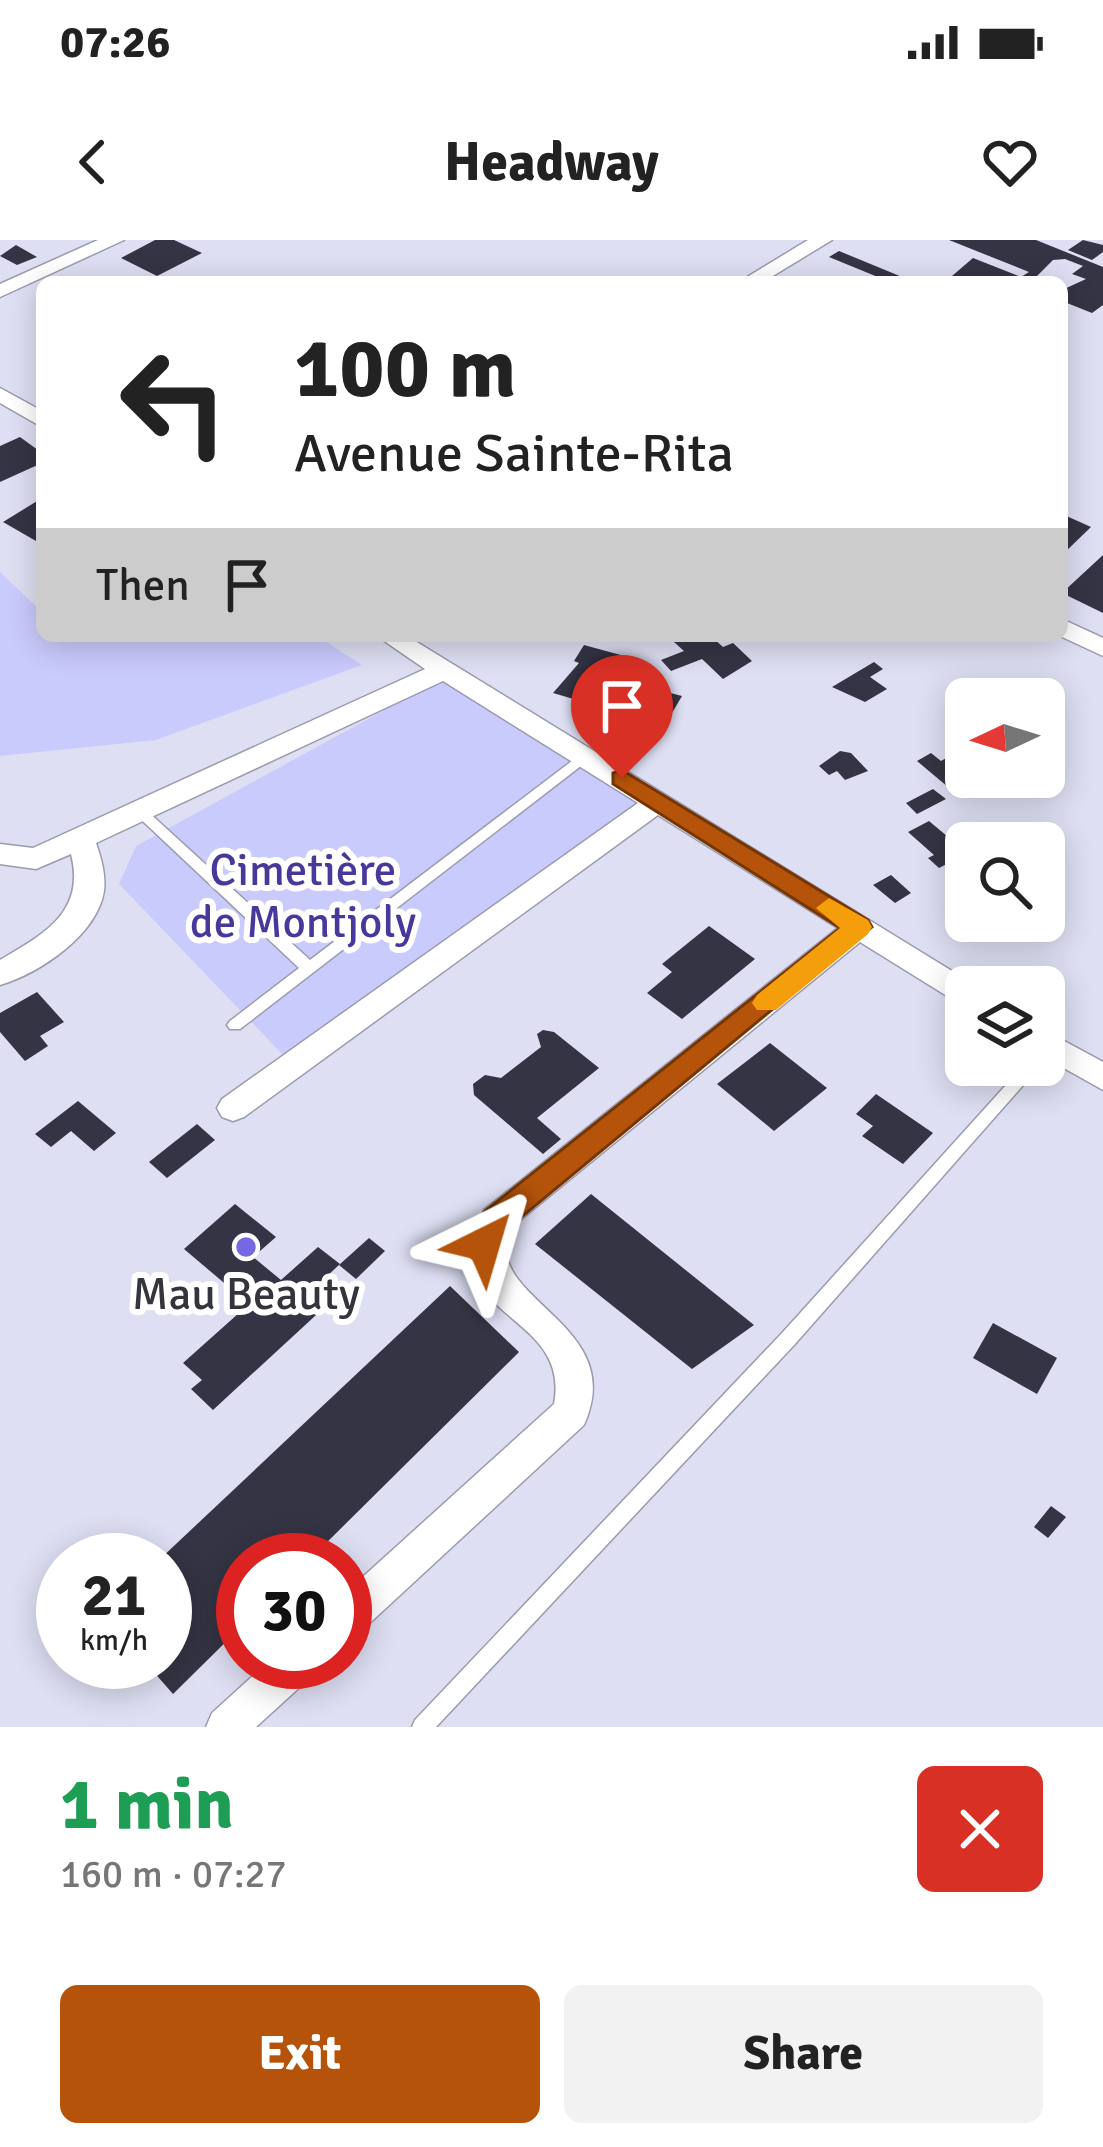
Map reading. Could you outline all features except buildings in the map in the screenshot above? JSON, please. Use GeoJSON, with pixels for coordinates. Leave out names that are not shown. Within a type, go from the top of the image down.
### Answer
{"type":"FeatureCollection","features":[{"type":"Feature","properties":{"kind":"street"},"geometry":{"type":"LineString","coordinates":[[0,291],[114,240]]}},
{"type":"Feature","properties":{"kind":"street"},"geometry":{"type":"LineString","coordinates":[[759,276],[822,240]]}},
{"type":"Feature","properties":{"kind":"street"},"geometry":{"type":"LineString","coordinates":[[0,394],[36,416]]}},
{"type":"Feature","properties":{"kind":"street"},"geometry":{"type":"LineString","coordinates":[[1068,630],[1103,648]]}},
{"type":"Feature","properties":{"kind":"street"},"geometry":{"type":"LineString","coordinates":[[399,642],[945,980]]}},
{"type":"Feature","properties":{"kind":"street"},"geometry":{"type":"LineString","coordinates":[[0,877],[445,670]]}},
{"type":"Feature","properties":{"kind":"street"},"geometry":{"type":"LineString","coordinates":[[233,1108],[659,801]]}},
{"type":"Feature","properties":{"kind":"street"},"geometry":{"type":"LineString","coordinates":[[0,974],[54,940],[84,908],[91,884],[80,839]]}},
{"type":"Feature","properties":{"kind":"street"},"geometry":{"type":"LineString","coordinates":[[0,854],[36,859]]}},
{"type":"Feature","properties":{"kind":"street"},"geometry":{"type":"LineString","coordinates":[[372,1594],[571,1413],[576,1400],[578,1375],[570,1352],[487,1267],[484,1244],[496,1220],[859,927]]}},
{"type":"Feature","properties":{"kind":"street"},"geometry":{"type":"LineString","coordinates":[[1065,1061],[1103,1078]]}},
{"type":"Feature","properties":{"kind":"street"},"geometry":{"type":"LineString","coordinates":[[226,1727],[268,1689]]}},
{"type":"Feature","properties":{"kind":"lane"},"geometry":{"type":"LineString","coordinates":[[235,1025],[585,756]]}},
{"type":"Feature","properties":{"kind":"lane"},"geometry":{"type":"LineString","coordinates":[[140,812],[309,968]]}},
{"type":"Feature","properties":{"kind":"lane"},"geometry":{"type":"LineString","coordinates":[[422,1727],[789,1338],[1012,1086]]}},
{"type":"Feature","properties":{"kind":"green space"},"geometry":{"type":"Polygon","coordinates":[[[0,572],[36,606],[36,642],[326,642],[362,665],[156,740],[0,756],[0,572]]]}},
{"type":"Feature","properties":{"kind":"green space","name":"Cimetière de Montjoly"},"geometry":{"type":"Polygon","coordinates":[[[441,679],[650,806],[284,1056],[119,884],[136,846],[441,679]]]}},
{"type":"Feature","properties":{"kind":"slow traffic"},"geometry":{"type":"LineString","coordinates":[[766,1003],[859,927],[829,908]]}},
{"type":"Feature","properties":{"kind":"place","name":"Mau Beauty"},"geometry":{"type":"Point","coordinates":[246,1247]}},
{"type":"Feature","properties":{"kind":"route"},"geometry":{"type":"LineString","coordinates":[[484,1244],[496,1220],[859,927],[622,778]]}}]}
